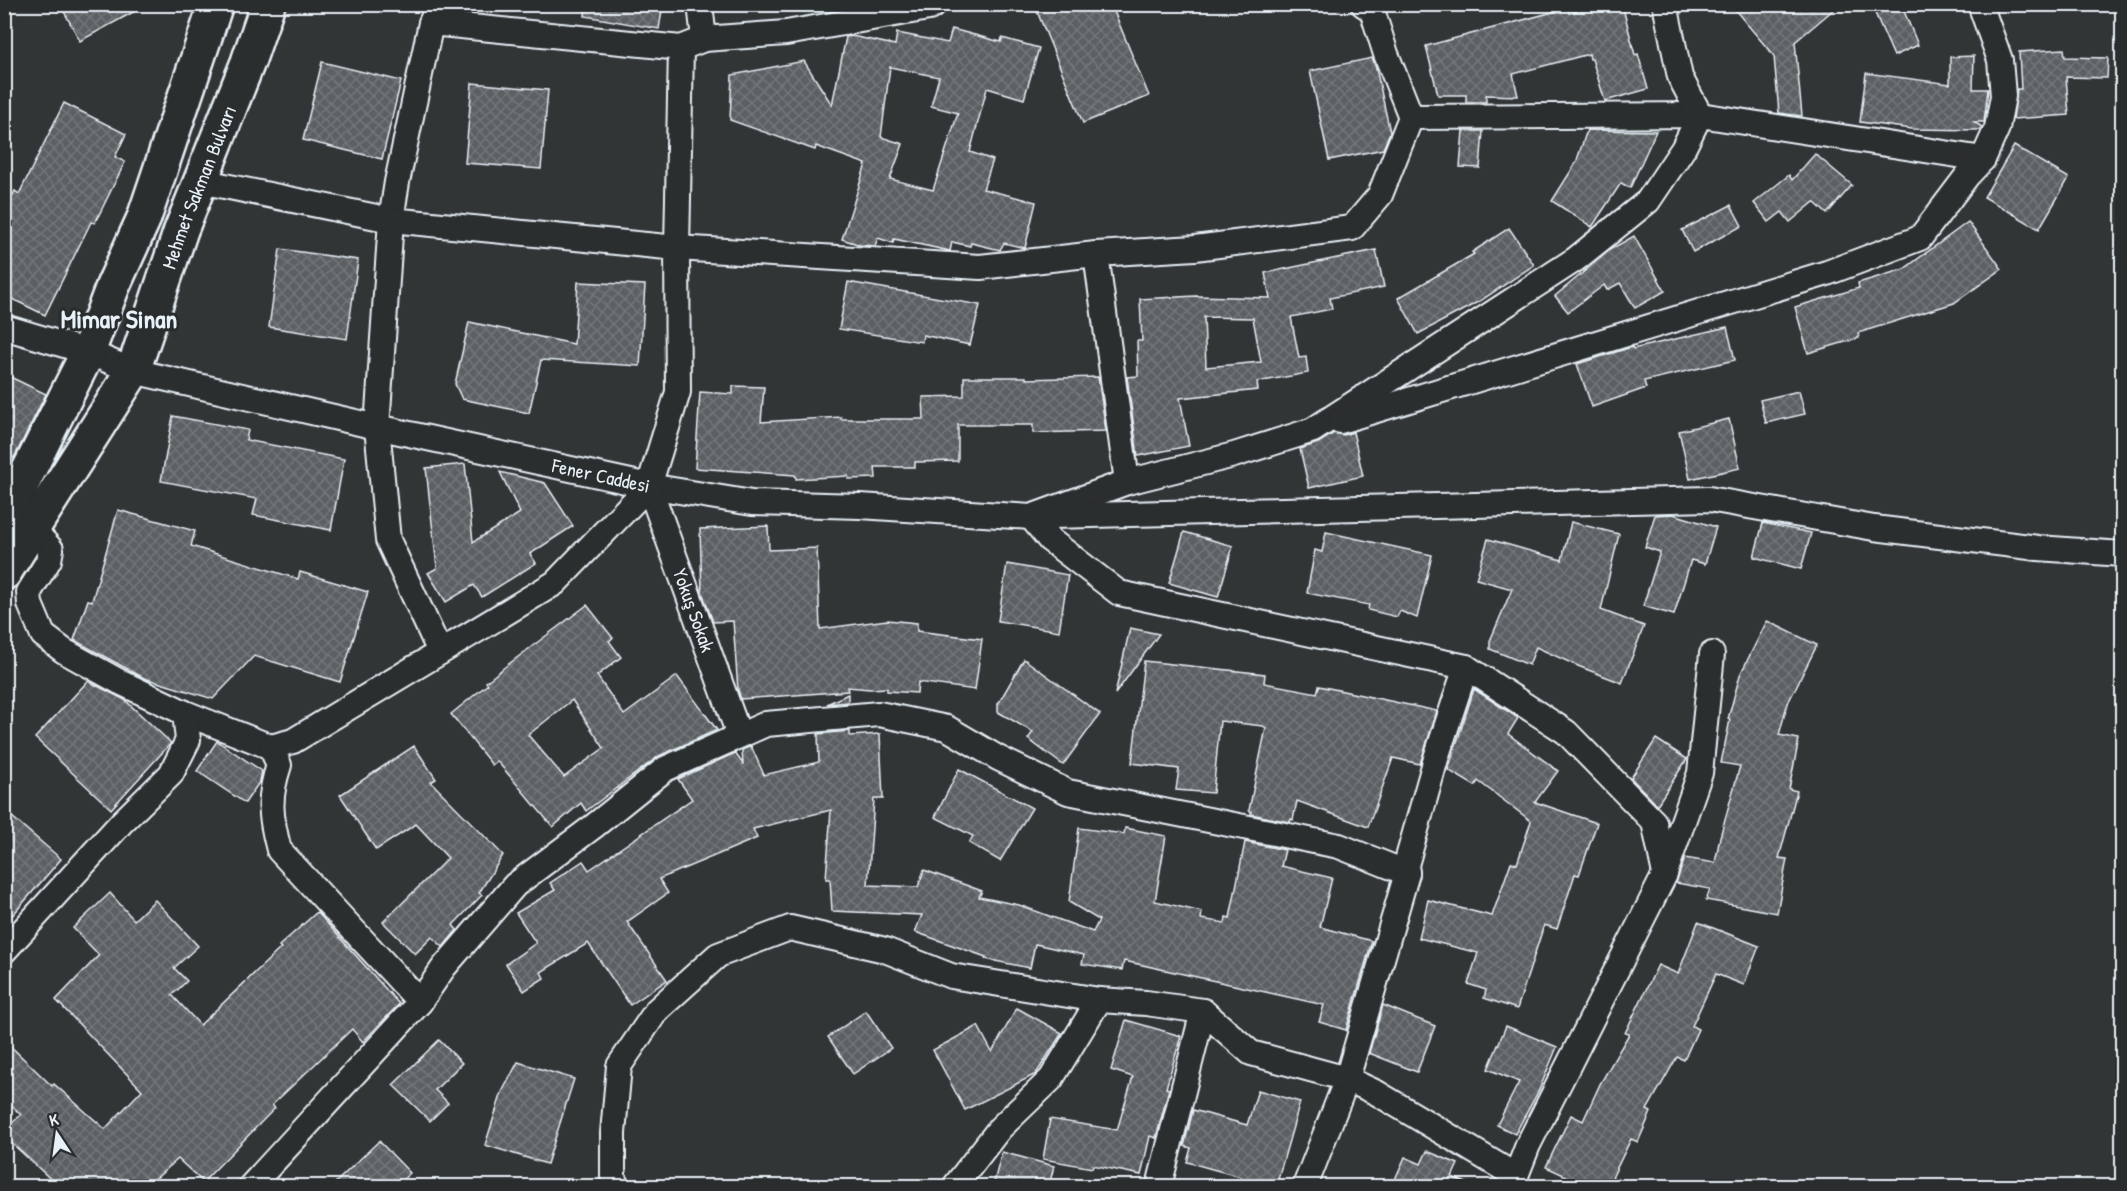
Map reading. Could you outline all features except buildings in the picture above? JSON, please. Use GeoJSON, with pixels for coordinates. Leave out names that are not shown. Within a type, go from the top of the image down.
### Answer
{"type":"FeatureCollection","features":[{"type":"Feature","properties":{"kind":"main road","name":"Mehmet Sakman Bulvarı"},"geometry":{"type":"LineString","coordinates":[[17,527],[113,286],[144,218],[216,4]]}},
{"type":"Feature","properties":{"kind":"main road","name":"Mehmet Sakman Bulvarı"},"geometry":{"type":"LineString","coordinates":[[17,527],[133,371],[181,230],[248,62],[268,4]]}},
{"type":"Feature","properties":{"kind":"main road"},"geometry":{"type":"LineString","coordinates":[[4,573],[17,527]]}},
{"type":"Feature","properties":{"kind":"street"},"geometry":{"type":"LineString","coordinates":[[700,4],[704,39]]}},
{"type":"Feature","properties":{"kind":"street"},"geometry":{"type":"LineString","coordinates":[[440,652],[388,540],[377,427],[391,220],[397,182],[435,14],[681,48],[704,39],[786,33],[929,8],[935,4]]}},
{"type":"Feature","properties":{"kind":"street"},"geometry":{"type":"LineString","coordinates":[[1665,4],[1680,77],[1700,115]]}},
{"type":"Feature","properties":{"kind":"street"},"geometry":{"type":"LineString","coordinates":[[1031,517],[1127,482],[1234,455],[1827,273],[1920,238],[1967,176],[1983,159],[1997,128],[2003,96],[2000,60],[1980,4]]}},
{"type":"Feature","properties":{"kind":"street"},"geometry":{"type":"LineString","coordinates":[[200,181],[391,220],[677,248],[980,267],[1195,248],[1352,228],[1380,195],[1411,117],[1370,6]]}},
{"type":"Feature","properties":{"kind":"street","name":"Fener Caddesi"},"geometry":{"type":"LineString","coordinates":[[4,327],[88,352],[133,371],[649,486],[678,392],[677,248],[681,48]]}},
{"type":"Feature","properties":{"kind":"street"},"geometry":{"type":"LineString","coordinates":[[1312,430],[1576,259],[1648,201],[1683,149],[1700,115]]}},
{"type":"Feature","properties":{"kind":"street"},"geometry":{"type":"LineString","coordinates":[[1411,117],[1700,115],[1983,159]]}},
{"type":"Feature","properties":{"kind":"street"},"geometry":{"type":"LineString","coordinates":[[1096,255],[1127,482]]}},
{"type":"Feature","properties":{"kind":"street"},"geometry":{"type":"LineString","coordinates":[[17,527],[40,537],[51,549],[50,560],[29,592],[30,604],[43,635],[64,651],[120,682],[185,713],[271,747],[293,741],[555,583],[649,486],[752,503],[860,506],[1031,517],[1709,499],[1874,528],[2038,548],[2122,554]]}},
{"type":"Feature","properties":{"kind":"street","name":"Yokuş Sokak"},"geometry":{"type":"LineString","coordinates":[[649,486],[739,735]]}},
{"type":"Feature","properties":{"kind":"street"},"geometry":{"type":"LineString","coordinates":[[1031,517],[1050,540],[1119,592],[1466,667],[1566,732],[1654,822],[1665,874]]}},
{"type":"Feature","properties":{"kind":"street"},"geometry":{"type":"LineString","coordinates":[[616,1186],[613,1176],[613,1132],[619,1066],[657,1010],[718,955],[790,928],[885,950],[951,976],[1099,1000],[1146,1003],[1203,1011],[1251,1053],[1347,1079],[1377,1093],[1514,1181],[1528,1145],[1665,874],[1700,773],[1712,654]]}},
{"type":"Feature","properties":{"kind":"street"},"geometry":{"type":"LineString","coordinates":[[1305,1186],[1347,1079],[1407,873],[1406,864],[1437,755],[1466,667]]}},
{"type":"Feature","properties":{"kind":"street"},"geometry":{"type":"LineString","coordinates":[[4,951],[122,822],[171,774],[188,740],[185,713]]}},
{"type":"Feature","properties":{"kind":"street"},"geometry":{"type":"LineString","coordinates":[[251,1186],[420,1002],[444,967],[515,885],[665,769],[766,723],[879,714],[947,728],[998,758],[1068,792],[1339,846],[1407,873]]}},
{"type":"Feature","properties":{"kind":"street"},"geometry":{"type":"LineString","coordinates":[[271,747],[279,765],[272,788],[272,821],[279,850],[420,1002]]}},
{"type":"Feature","properties":{"kind":"street"},"geometry":{"type":"LineString","coordinates":[[955,1186],[1000,1128],[1052,1079],[1099,1000]]}},
{"type":"Feature","properties":{"kind":"street"},"geometry":{"type":"LineString","coordinates":[[1159,1186],[1203,1011]]}},
{"type":"Feature","properties":{"kind":"district","name":"Mimar Sinan"},"geometry":{"type":"Point","coordinates":[119,319]}}]}
